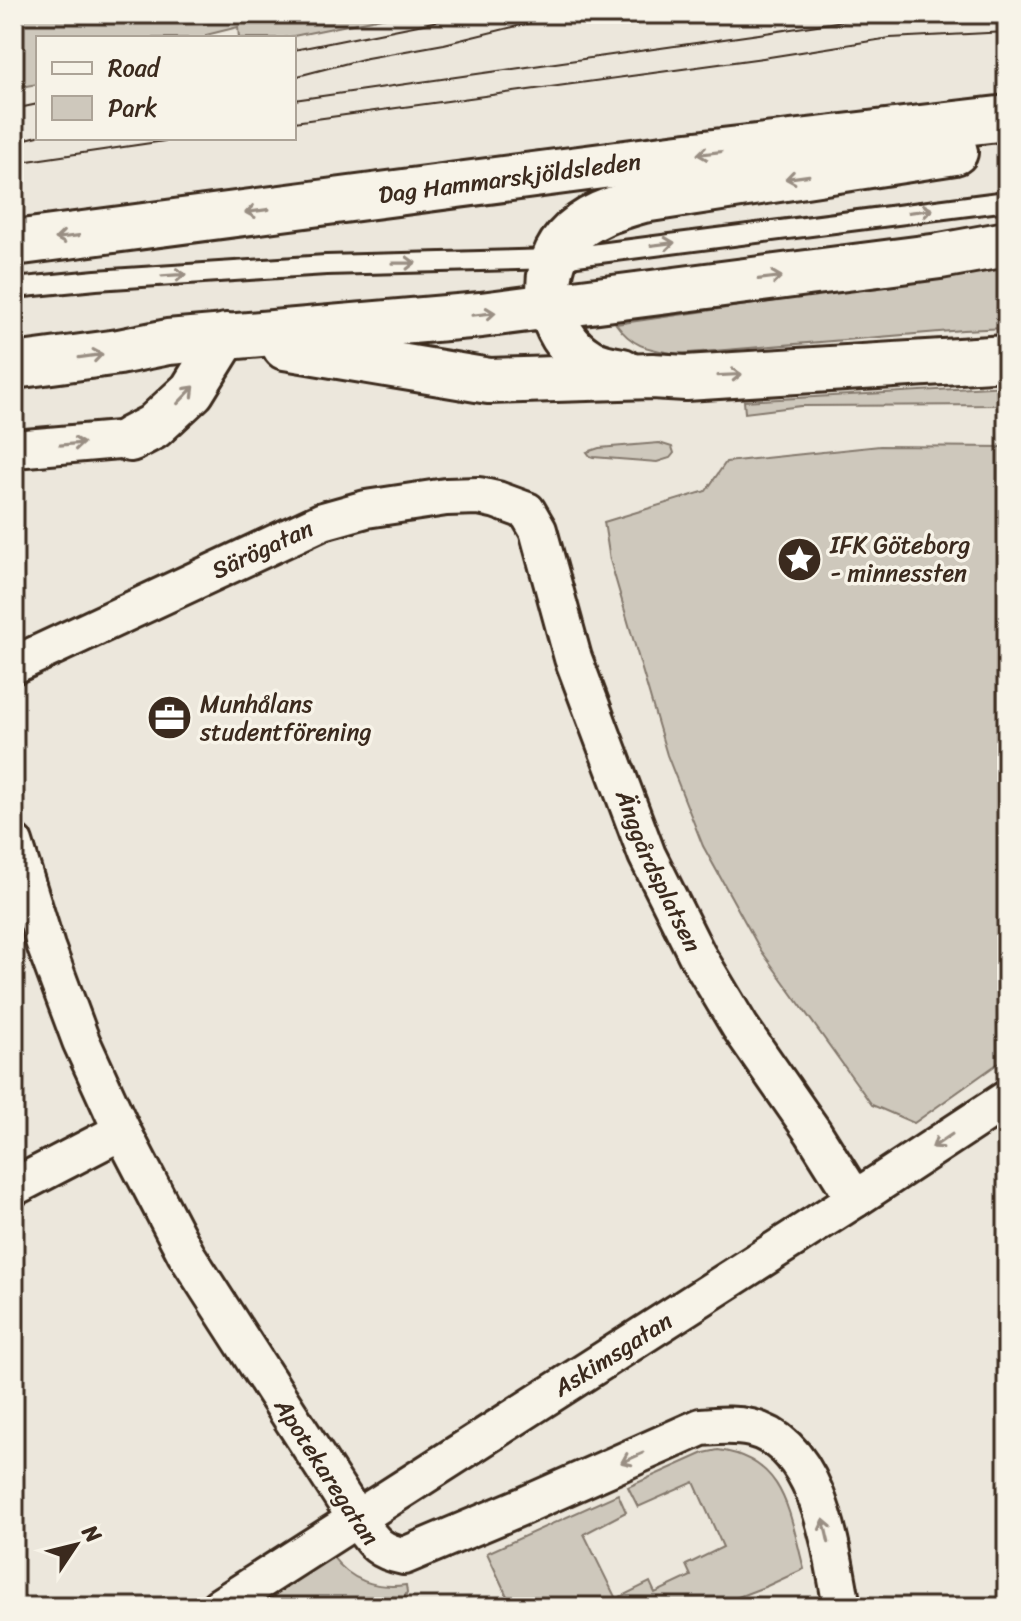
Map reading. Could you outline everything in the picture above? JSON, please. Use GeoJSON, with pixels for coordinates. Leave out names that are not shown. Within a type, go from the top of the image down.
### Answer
{"type":"FeatureCollection","features":[{"type":"Feature","properties":{"kind":"main road","name":"Dag Hammarskjöldsleden"},"geometry":{"type":"LineString","coordinates":[[14,243],[664,158],[1007,118]]}},
{"type":"Feature","properties":{"kind":"main road"},"geometry":{"type":"LineString","coordinates":[[652,376],[607,369],[586,360],[559,332],[551,306],[549,281],[553,259],[566,239],[583,224],[605,211],[643,200],[954,152],[1007,129]]}},
{"type":"Feature","properties":{"kind":"main road"},"geometry":{"type":"LineString","coordinates":[[14,366],[168,342],[481,315],[940,256],[1007,244]]}},
{"type":"Feature","properties":{"kind":"main road"},"geometry":{"type":"LineString","coordinates":[[226,336],[489,381],[652,376],[686,378],[1007,358]]}},
{"type":"Feature","properties":{"kind":"main road"},"geometry":{"type":"LineString","coordinates":[[130,439],[153,427],[192,391],[226,336]]}},
{"type":"Feature","properties":{"kind":"street"},"geometry":{"type":"LineString","coordinates":[[14,449],[130,439]]}},
{"type":"Feature","properties":{"kind":"street","name":"Särögatan"},"geometry":{"type":"LineString","coordinates":[[14,665],[323,521],[366,509],[446,497],[479,496],[527,511]]}},
{"type":"Feature","properties":{"kind":"street","name":"Änggårdsplatsen"},"geometry":{"type":"LineString","coordinates":[[527,511],[538,530],[573,658],[647,855],[697,955],[740,1027],[855,1199]]}},
{"type":"Feature","properties":{"kind":"street","name":"Apotekaregatan"},"geometry":{"type":"LineString","coordinates":[[14,843],[46,947],[81,1041],[122,1131],[186,1254],[374,1542],[386,1552],[404,1556],[701,1427],[730,1425],[753,1428],[773,1438],[796,1459],[808,1479],[822,1515],[842,1607]]}},
{"type":"Feature","properties":{"kind":"street","name":"Askimsgatan"},"geometry":{"type":"LineString","coordinates":[[219,1607],[1007,1099]]}},
{"type":"Feature","properties":{"kind":"street"},"geometry":{"type":"LineString","coordinates":[[14,1187],[122,1131]]}},
{"type":"Feature","properties":{"kind":"lane"},"geometry":{"type":"LineString","coordinates":[[14,288],[326,265],[553,259],[1007,201]]}},
{"type":"Feature","properties":{"kind":"green space"},"geometry":{"type":"Polygon","coordinates":[[[14,14],[401,14],[294,36],[239,36],[238,27],[206,36],[36,36],[36,84],[14,88],[14,14]]]}},
{"type":"Feature","properties":{"kind":"green space"},"geometry":{"type":"Polygon","coordinates":[[[1007,264],[1007,328],[677,354],[636,343],[616,324],[872,287],[1007,264]]]}},
{"type":"Feature","properties":{"kind":"green space"},"geometry":{"type":"Polygon","coordinates":[[[1007,386],[1007,405],[801,406],[745,413],[744,401],[1007,386]]]}},
{"type":"Feature","properties":{"kind":"green space"},"geometry":{"type":"Polygon","coordinates":[[[659,443],[672,447],[674,453],[670,458],[657,462],[593,457],[587,452],[599,448],[659,443]]]}},
{"type":"Feature","properties":{"kind":"green space"},"geometry":{"type":"Polygon","coordinates":[[[880,446],[1007,447],[1007,1057],[914,1123],[872,1105],[760,949],[703,846],[667,755],[610,560],[604,522],[706,491],[726,462],[880,446]]]}},
{"type":"Feature","properties":{"kind":"green space"},"geometry":{"type":"Polygon","coordinates":[[[718,1450],[741,1455],[771,1477],[788,1509],[804,1569],[712,1607],[512,1607],[487,1553],[618,1494],[626,1512],[584,1534],[616,1599],[650,1582],[655,1593],[691,1576],[686,1565],[723,1547],[694,1482],[638,1507],[628,1487],[704,1453],[718,1450]]]}},
{"type":"Feature","properties":{"kind":"green space"},"geometry":{"type":"Polygon","coordinates":[[[332,1556],[347,1572],[364,1581],[384,1586],[406,1585],[403,1601],[390,1607],[272,1607],[268,1598],[332,1556]]]}},
{"type":"Feature","properties":{"kind":"tram line"},"geometry":{"type":"LineString","coordinates":[[296,50],[473,14]]}},
{"type":"Feature","properties":{"kind":"tram line"},"geometry":{"type":"LineString","coordinates":[[296,76],[566,14]]}},
{"type":"Feature","properties":{"kind":"tram line"},"geometry":{"type":"LineString","coordinates":[[296,100],[888,14]]}},
{"type":"Feature","properties":{"kind":"tram line"},"geometry":{"type":"LineString","coordinates":[[296,122],[890,38],[1007,32]]}},
{"type":"Feature","properties":{"kind":"tram line"},"geometry":{"type":"LineString","coordinates":[[14,109],[36,104]]}},
{"type":"Feature","properties":{"kind":"tram line"},"geometry":{"type":"LineString","coordinates":[[14,142],[36,136]]}},
{"type":"Feature","properties":{"kind":"tram line"},"geometry":{"type":"LineString","coordinates":[[14,163],[171,140]]}},
{"type":"Feature","properties":{"kind":"place","name":"IFK Göteborg - minnessten"},"geometry":{"type":"Point","coordinates":[799,559]}},
{"type":"Feature","properties":{"kind":"place","name":"Munhålans studentförening"},"geometry":{"type":"Point","coordinates":[169,718]}}]}
